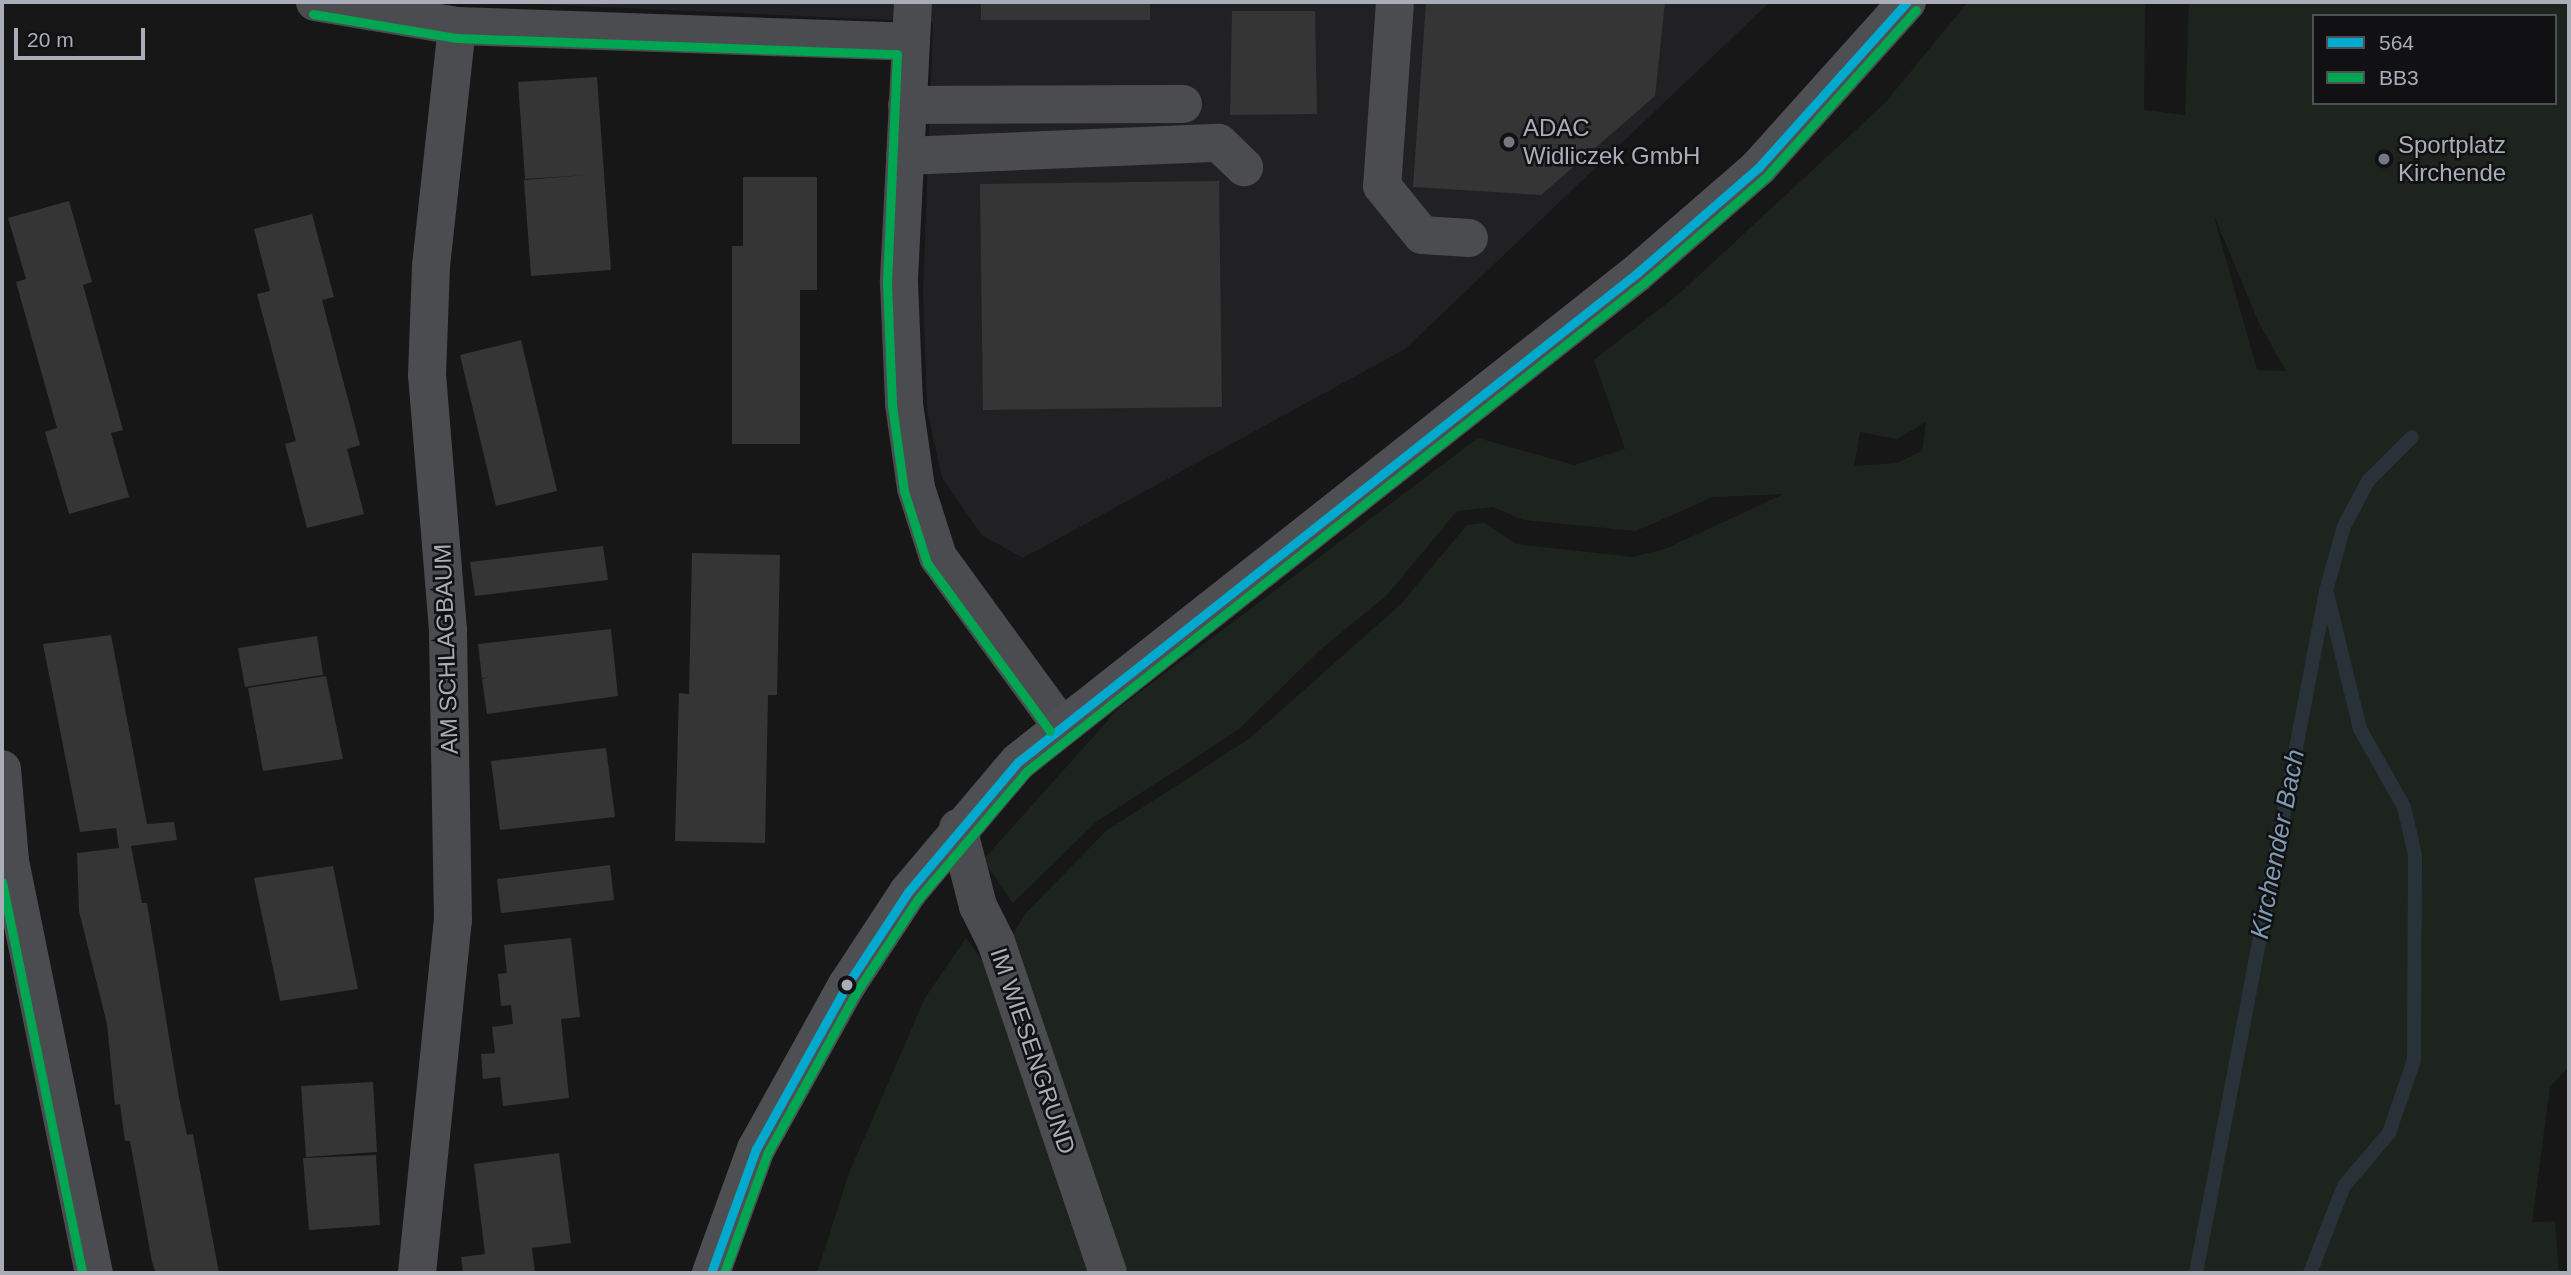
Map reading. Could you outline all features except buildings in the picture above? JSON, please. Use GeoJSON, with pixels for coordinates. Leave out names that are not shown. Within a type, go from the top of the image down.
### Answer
{"type":"FeatureCollection","features":[{"type":"Feature","properties":{"kind":"main road"},"geometry":{"type":"LineString","coordinates":[[711,1273],[762,1137],[847,985],[958,828],[1060,724],[1636,274],[1758,168],[1907,2]]}},
{"type":"Feature","properties":{"kind":"street"},"geometry":{"type":"LineString","coordinates":[[315,2],[457,26],[910,42]]}},
{"type":"Feature","properties":{"kind":"street"},"geometry":{"type":"LineString","coordinates":[[913,2],[899,283],[904,404],[916,488],[939,557],[1060,724]]}},
{"type":"Feature","properties":{"kind":"street"},"geometry":{"type":"LineString","coordinates":[[1395,2],[1382,186],[1422,235],[1469,238]]}},
{"type":"Feature","properties":{"kind":"street","name":"AM SCHLAGBAUM"},"geometry":{"type":"LineString","coordinates":[[417,1273],[453,920],[448,630],[427,375],[431,266],[457,26]]}},
{"type":"Feature","properties":{"kind":"street"},"geometry":{"type":"LineString","coordinates":[[907,105],[1183,104]]}},
{"type":"Feature","properties":{"kind":"street"},"geometry":{"type":"LineString","coordinates":[[905,156],[1219,143],[1244,167]]}},
{"type":"Feature","properties":{"kind":"street"},"geometry":{"type":"LineString","coordinates":[[2,769],[10,861],[94,1273]]}},
{"type":"Feature","properties":{"kind":"street","name":"IM WIESENGRUND"},"geometry":{"type":"LineString","coordinates":[[958,828],[978,906],[996,942],[1108,1273]]}},
{"type":"Feature","properties":{"kind":"shaded area"},"geometry":{"type":"Polygon","coordinates":[[[494,2],[1770,2],[1405,349],[1023,558],[982,535],[942,478],[927,409],[923,292],[933,22],[494,2]]]}},
{"type":"Feature","properties":{"kind":"shaded area"},"geometry":{"type":"Polygon","coordinates":[[[1968,2],[2145,2],[2144,110],[2185,115],[2189,2],[2569,2],[2569,1066],[2550,1087],[2532,1222],[2555,1221],[2559,1273],[1119,1273],[1007,944],[1026,913],[1106,831],[1249,739],[1400,605],[1467,525],[1485,523],[1516,544],[1633,557],[1665,549],[1784,494],[1713,497],[1636,531],[1523,520],[1493,507],[1457,511],[1387,595],[1319,651],[1238,730],[1096,822],[1013,903],[983,860],[1120,707],[1478,438],[1574,465],[1625,449],[1594,360],[1680,293],[1885,103],[1968,2]],[[2213,213],[2257,370],[2286,371],[2259,323],[2213,213]],[[1926,422],[1897,439],[1860,432],[1854,466],[1897,463],[1922,451],[1926,422]]]}},
{"type":"Feature","properties":{"kind":"shaded area"},"geometry":{"type":"Polygon","coordinates":[[[966,938],[991,973],[1095,1273],[817,1273],[849,1173],[925,998],[966,938]]]}},
{"type":"Feature","properties":{"kind":"waterway","name":"Kirchender Bach"},"geometry":{"type":"LineString","coordinates":[[2196,1273],[2326,591],[2344,526],[2368,481],[2412,437]]}},
{"type":"Feature","properties":{"kind":"waterway"},"geometry":{"type":"LineString","coordinates":[[2310,1273],[2344,1186],[2389,1133],[2414,1060],[2415,855],[2404,807],[2360,729],[2327,594]]}},
{"type":"Feature","properties":{"kind":"transit line","name":"564"},"geometry":{"type":"LineString","coordinates":[[711,1273],[756,1149],[847,985],[908,892],[1018,762],[1636,274],[1758,168],[1907,2]]}},
{"type":"Feature","properties":{"kind":"transit line","name":"BB3"},"geometry":{"type":"LineString","coordinates":[[724,1273],[767,1154],[857,991],[918,899],[1027,771],[1644,283],[1767,176],[1916,10]]}},
{"type":"Feature","properties":{"kind":"transit line","name":"BB3"},"geometry":{"type":"LineString","coordinates":[[313,14],[457,38],[897,54],[887,284],[892,405],[904,491],[927,563],[1050,731]]}},
{"type":"Feature","properties":{"kind":"transit line","name":"BB3"},"geometry":{"type":"LineString","coordinates":[[2,882],[82,1273]]}},
{"type":"Feature","properties":{"kind":"place","name":"ADAC Widliczek GmbH"},"geometry":{"type":"Point","coordinates":[1509,142]}},
{"type":"Feature","properties":{"kind":"place","name":"Sportplatz Kirchende"},"geometry":{"type":"Point","coordinates":[2384,159]}}]}
